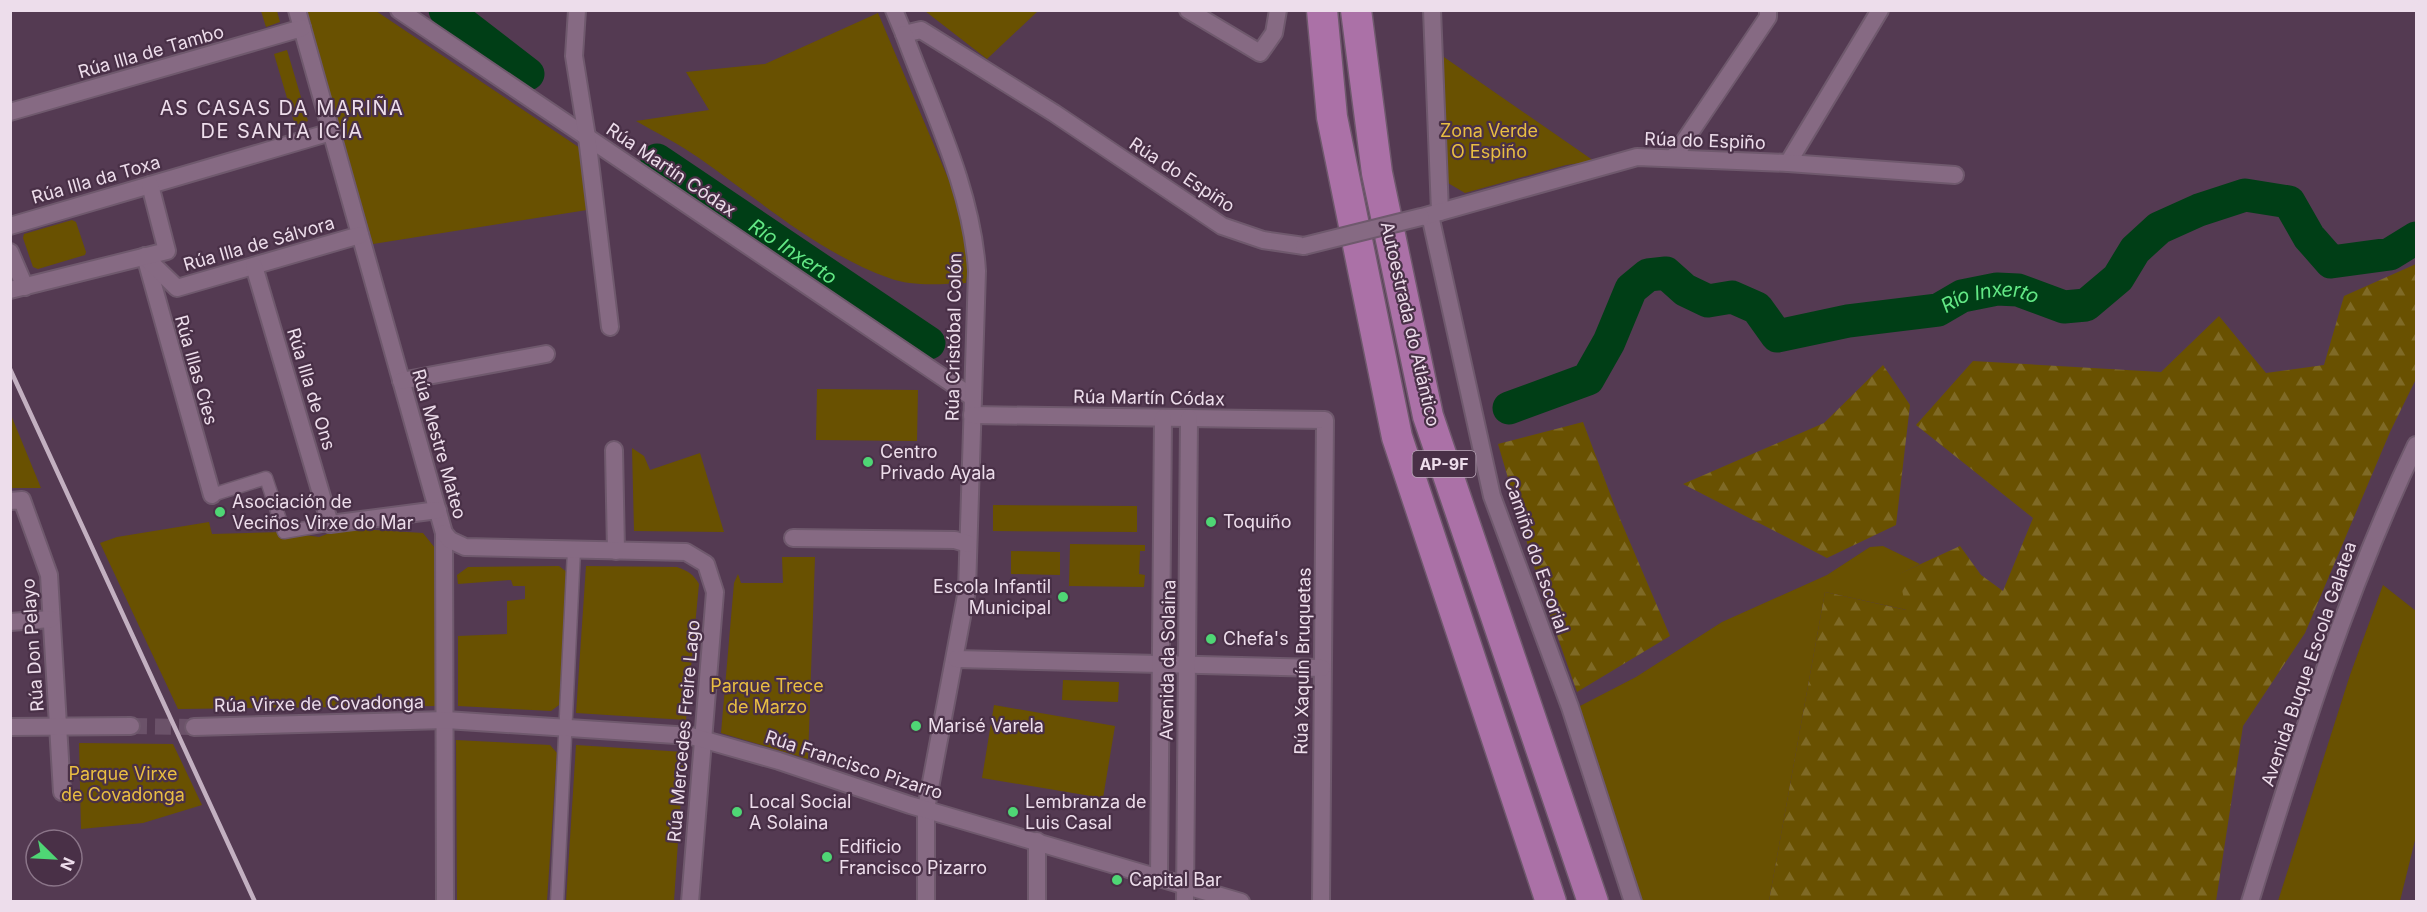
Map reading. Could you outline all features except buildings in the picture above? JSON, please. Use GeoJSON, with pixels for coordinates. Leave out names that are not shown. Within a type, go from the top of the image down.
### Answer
{"type":"FeatureCollection","features":[{"type":"Feature","properties":{"kind":"highway"},"geometry":{"type":"LineString","coordinates":[[1308,10],[1332,117]]}},
{"type":"Feature","properties":{"kind":"highway","name":"Autoestrada do Atlántico"},"geometry":{"type":"LineString","coordinates":[[1323,10],[1332,117],[1397,437],[1551,902]]}},
{"type":"Feature","properties":{"kind":"highway","name":"Autoestrada do Atlántico"},"geometry":{"type":"LineString","coordinates":[[1356,10],[1377,173],[1428,416],[1593,902]]}},
{"type":"Feature","properties":{"kind":"highway"},"geometry":{"type":"LineString","coordinates":[[1374,10],[1382,120],[1377,173]]}},
{"type":"Feature","properties":{"kind":"street","name":"Rúa Mestre Mateo"},"geometry":{"type":"LineString","coordinates":[[297,10],[444,533],[446,902]]}},
{"type":"Feature","properties":{"kind":"street","name":"Rúa Martín Códax"},"geometry":{"type":"LineString","coordinates":[[399,10],[972,397]]}},
{"type":"Feature","properties":{"kind":"street"},"geometry":{"type":"LineString","coordinates":[[578,10],[574,56],[587,137],[610,327]]}},
{"type":"Feature","properties":{"kind":"street"},"geometry":{"type":"LineString","coordinates":[[894,10],[904,34]]}},
{"type":"Feature","properties":{"kind":"street"},"geometry":{"type":"LineString","coordinates":[[1188,10],[1260,52],[1274,33],[1278,10]]}},
{"type":"Feature","properties":{"kind":"street","name":"Camiño do Escorial"},"geometry":{"type":"LineString","coordinates":[[1432,10],[1430,215],[1492,496],[1570,707],[1633,902]]}},
{"type":"Feature","properties":{"kind":"street"},"geometry":{"type":"LineString","coordinates":[[1673,158],[1768,17],[1768,10]]}},
{"type":"Feature","properties":{"kind":"street"},"geometry":{"type":"LineString","coordinates":[[1788,164],[1880,10]]}},
{"type":"Feature","properties":{"kind":"street","name":"Rúa Illa de Tambo"},"geometry":{"type":"LineString","coordinates":[[10,112],[302,28]]}},
{"type":"Feature","properties":{"kind":"street","name":"Rúa do Espiño"},"geometry":{"type":"LineString","coordinates":[[904,34],[921,30],[1054,113],[1222,226],[1263,240],[1304,246],[1430,215],[1637,157],[1955,175]]}},
{"type":"Feature","properties":{"kind":"street","name":"Rúa Cristóbal Colón"},"geometry":{"type":"LineString","coordinates":[[904,34],[964,198],[974,234],[977,271],[967,590],[956,659],[926,809],[926,902]]}},
{"type":"Feature","properties":{"kind":"street","name":"Rúa Illa da Toxa"},"geometry":{"type":"LineString","coordinates":[[10,226],[331,132]]}},
{"type":"Feature","properties":{"kind":"street"},"geometry":{"type":"LineString","coordinates":[[10,252],[18,288],[167,251],[150,185]]}},
{"type":"Feature","properties":{"kind":"street","name":"Rúa Illa de Sálvora"},"geometry":{"type":"LineString","coordinates":[[145,256],[177,288],[360,235]]}},
{"type":"Feature","properties":{"kind":"street","name":"Rúa Illas Cíes"},"geometry":{"type":"LineString","coordinates":[[145,256],[212,495]]}},
{"type":"Feature","properties":{"kind":"street","name":"Rúa Illa de Ons"},"geometry":{"type":"LineString","coordinates":[[254,266],[330,524]]}},
{"type":"Feature","properties":{"kind":"street"},"geometry":{"type":"LineString","coordinates":[[401,381],[546,354]]}},
{"type":"Feature","properties":{"kind":"street","name":"Rúa Martín Códax"},"geometry":{"type":"LineString","coordinates":[[972,415],[1325,420]]}},
{"type":"Feature","properties":{"kind":"street","name":"Avenida da Solaina"},"geometry":{"type":"LineString","coordinates":[[1159,877],[1163,418]]}},
{"type":"Feature","properties":{"kind":"street","name":"Avenida da Solaina"},"geometry":{"type":"LineString","coordinates":[[1185,893],[1190,418]]}},
{"type":"Feature","properties":{"kind":"street","name":"Rúa Xaquín Bruquetas"},"geometry":{"type":"LineString","coordinates":[[1321,902],[1325,420]]}},
{"type":"Feature","properties":{"kind":"street","name":"Avenida Buque Escola Galatea"},"geometry":{"type":"LineString","coordinates":[[2250,902],[2311,706],[2360,574],[2416,444]]}},
{"type":"Feature","properties":{"kind":"street"},"geometry":{"type":"LineString","coordinates":[[444,533],[450,540],[465,547],[615,551],[614,450]]}},
{"type":"Feature","properties":{"kind":"street"},"geometry":{"type":"LineString","coordinates":[[212,495],[266,478],[284,532],[438,510]]}},
{"type":"Feature","properties":{"kind":"street","name":"Rúa Don Pelayo"},"geometry":{"type":"LineString","coordinates":[[16,500],[49,575],[62,792]]}},
{"type":"Feature","properties":{"kind":"street"},"geometry":{"type":"LineString","coordinates":[[793,538],[955,540],[968,544]]}},
{"type":"Feature","properties":{"kind":"street"},"geometry":{"type":"LineString","coordinates":[[444,562],[465,547]]}},
{"type":"Feature","properties":{"kind":"street"},"geometry":{"type":"LineString","coordinates":[[557,902],[574,550]]}},
{"type":"Feature","properties":{"kind":"street","name":"Rúa Mercedes Freire Lago"},"geometry":{"type":"LineString","coordinates":[[615,551],[686,552],[706,564],[715,592],[690,902]]}},
{"type":"Feature","properties":{"kind":"street"},"geometry":{"type":"LineString","coordinates":[[10,622],[51,619]]}},
{"type":"Feature","properties":{"kind":"street"},"geometry":{"type":"LineString","coordinates":[[956,659],[1322,668]]}},
{"type":"Feature","properties":{"kind":"street","name":"Rúa Francisco Pizarro"},"geometry":{"type":"LineString","coordinates":[[446,720],[703,739],[926,809],[1159,877],[1185,893],[1241,902]]}},
{"type":"Feature","properties":{"kind":"street","name":"Rúa Virxe de Covadonga"},"geometry":{"type":"LineString","coordinates":[[194,727],[446,720]]}},
{"type":"Feature","properties":{"kind":"street"},"geometry":{"type":"LineString","coordinates":[[10,728],[58,725],[131,726]]}},
{"type":"Feature","properties":{"kind":"street"},"geometry":{"type":"LineString","coordinates":[[1037,841],[1037,902]]}},
{"type":"Feature","properties":{"kind":"green space"},"geometry":{"type":"Polygon","coordinates":[[[261,11],[277,11],[280,22],[266,27],[261,11]]]}},
{"type":"Feature","properties":{"kind":"green space"},"geometry":{"type":"Polygon","coordinates":[[[305,11],[376,11],[580,148],[587,210],[373,244],[305,11]]]}},
{"type":"Feature","properties":{"kind":"green space"},"geometry":{"type":"Polygon","coordinates":[[[925,11],[1038,11],[987,59],[925,11]]]}},
{"type":"Feature","properties":{"kind":"green space"},"geometry":{"type":"Polygon","coordinates":[[[878,13],[956,197],[969,259],[966,283],[927,284],[898,281],[838,255],[676,143],[636,121],[709,110],[686,72],[765,64],[878,13]]]}},
{"type":"Feature","properties":{"kind":"green space"},"geometry":{"type":"Polygon","coordinates":[[[287,50],[308,121],[295,125],[274,54],[287,50]]]}},
{"type":"Feature","properties":{"kind":"green space","name":"Zona Verde O Espiño"},"geometry":{"type":"Polygon","coordinates":[[[1441,55],[1594,161],[1566,165],[1465,193],[1448,183],[1441,55]]]}},
{"type":"Feature","properties":{"kind":"green space"},"geometry":{"type":"Polygon","coordinates":[[[72,220],[76,222],[85,255],[38,269],[33,267],[23,238],[24,234],[72,220]]]}},
{"type":"Feature","properties":{"kind":"green space"},"geometry":{"type":"Polygon","coordinates":[[[2416,264],[2416,379],[2390,432],[2305,633],[2243,726],[2216,901],[1769,901],[1825,592],[1906,610],[1899,574],[1960,546],[1981,575],[2003,591],[2033,518],[1916,425],[1973,361],[2161,372],[2219,316],[2266,373],[2324,365],[2344,296],[2416,264]]]}},
{"type":"Feature","properties":{"kind":"green space"},"geometry":{"type":"Polygon","coordinates":[[[1883,365],[1910,405],[1896,525],[1827,558],[1683,484],[1824,423],[1883,365]]]}},
{"type":"Feature","properties":{"kind":"green space"},"geometry":{"type":"Polygon","coordinates":[[[817,389],[918,390],[917,441],[816,440],[817,389]]]}},
{"type":"Feature","properties":{"kind":"green space"},"geometry":{"type":"Polygon","coordinates":[[[11,415],[41,488],[11,488],[11,415]]]}},
{"type":"Feature","properties":{"kind":"green space"},"geometry":{"type":"Polygon","coordinates":[[[1583,422],[1617,512],[1670,636],[1577,692],[1541,590],[1498,444],[1583,422]]]}},
{"type":"Feature","properties":{"kind":"green space"},"geometry":{"type":"Polygon","coordinates":[[[632,448],[644,456],[650,470],[700,453],[724,532],[634,531],[632,448]]]}},
{"type":"Feature","properties":{"kind":"green space"},"geometry":{"type":"Polygon","coordinates":[[[993,505],[1137,506],[1137,532],[993,531],[993,505]]]}},
{"type":"Feature","properties":{"kind":"green space"},"geometry":{"type":"Polygon","coordinates":[[[209,522],[212,534],[284,532],[319,537],[343,528],[423,533],[435,548],[436,706],[178,709],[100,543],[117,537],[209,522]]]}},
{"type":"Feature","properties":{"kind":"green space"},"geometry":{"type":"Polygon","coordinates":[[[1070,544],[1145,545],[1145,551],[1140,551],[1139,574],[1145,575],[1144,587],[1069,586],[1070,544]]]}},
{"type":"Feature","properties":{"kind":"green space"},"geometry":{"type":"Polygon","coordinates":[[[1883,546],[1920,564],[1900,574],[1907,610],[1825,592],[1769,901],[1640,901],[1578,712],[1580,706],[1636,677],[1722,622],[1827,575],[1870,547],[1883,546]]]}},
{"type":"Feature","properties":{"kind":"green space"},"geometry":{"type":"Polygon","coordinates":[[[1011,551],[1060,552],[1060,575],[1011,574],[1011,551]]]}},
{"type":"Feature","properties":{"kind":"green space","name":"Parque Trece de Marzo"},"geometry":{"type":"Polygon","coordinates":[[[782,557],[815,557],[808,759],[721,733],[734,583],[738,574],[741,583],[783,583],[782,557]]]}},
{"type":"Feature","properties":{"kind":"green space"},"geometry":{"type":"Polygon","coordinates":[[[559,566],[568,573],[559,705],[551,711],[458,706],[458,636],[507,634],[507,601],[525,599],[525,586],[513,586],[511,580],[458,584],[457,575],[468,567],[559,566]]]}},
{"type":"Feature","properties":{"kind":"green space"},"geometry":{"type":"Polygon","coordinates":[[[586,566],[677,567],[690,573],[699,584],[686,720],[576,713],[586,566]]]}},
{"type":"Feature","properties":{"kind":"green space"},"geometry":{"type":"Polygon","coordinates":[[[2383,585],[2416,611],[2416,836],[2400,901],[2278,901],[2350,675],[2383,585]]]}},
{"type":"Feature","properties":{"kind":"green space"},"geometry":{"type":"Polygon","coordinates":[[[1063,680],[1119,682],[1118,702],[1062,700],[1063,680]]]}},
{"type":"Feature","properties":{"kind":"green space"},"geometry":{"type":"Polygon","coordinates":[[[994,705],[1115,726],[1103,798],[982,778],[994,705]]]}},
{"type":"Feature","properties":{"kind":"green space"},"geometry":{"type":"Polygon","coordinates":[[[456,740],[550,745],[557,753],[547,901],[457,901],[456,740]]]}},
{"type":"Feature","properties":{"kind":"green space","name":"Parque Virxe de Covadonga"},"geometry":{"type":"Polygon","coordinates":[[[79,743],[173,744],[202,805],[143,823],[81,828],[79,743]]]}},
{"type":"Feature","properties":{"kind":"green space"},"geometry":{"type":"Polygon","coordinates":[[[576,745],[684,752],[674,901],[566,901],[576,745]]]}},
{"type":"Feature","properties":{"kind":"waterway","name":"Río Inxerto"},"geometry":{"type":"LineString","coordinates":[[445,10],[528,74]]}},
{"type":"Feature","properties":{"kind":"waterway","name":"Río Inxerto"},"geometry":{"type":"LineString","coordinates":[[657,160],[929,343]]}},
{"type":"Feature","properties":{"kind":"waterway","name":"Río Inxerto"},"geometry":{"type":"LineString","coordinates":[[1509,408],[1588,379],[1609,342],[1631,289],[1648,275],[1666,273],[1685,290],[1708,301],[1732,297],[1757,308],[1777,336],[1848,321],[1938,310],[1962,296],[1997,289],[2018,290],[2064,307],[2086,305],[2118,278],[2135,250],[2159,228],[2199,210],[2245,195],[2289,202],[2309,237],[2331,262],[2390,254],[2416,238]]}},
{"type":"Feature","properties":{"kind":"tunnel"},"geometry":{"type":"LineString","coordinates":[[131,726],[194,727]]}},
{"type":"Feature","properties":{"kind":"railway"},"geometry":{"type":"LineString","coordinates":[[10,369],[255,902]]}},
{"type":"Feature","properties":{"kind":"place","name":"Centro Privado Ayala"},"geometry":{"type":"Point","coordinates":[868,462]}},
{"type":"Feature","properties":{"kind":"place","name":"Asociación de Veciños Virxe do Mar"},"geometry":{"type":"Point","coordinates":[220,512]}},
{"type":"Feature","properties":{"kind":"place","name":"Toquiño"},"geometry":{"type":"Point","coordinates":[1211,522]}},
{"type":"Feature","properties":{"kind":"place","name":"Escola Infantil Municipal"},"geometry":{"type":"Point","coordinates":[1063,597]}},
{"type":"Feature","properties":{"kind":"place","name":"Chefa's"},"geometry":{"type":"Point","coordinates":[1211,639]}},
{"type":"Feature","properties":{"kind":"place","name":"Marisé Varela"},"geometry":{"type":"Point","coordinates":[916,726]}},
{"type":"Feature","properties":{"kind":"place","name":"Local Social A Solaina"},"geometry":{"type":"Point","coordinates":[737,812]}},
{"type":"Feature","properties":{"kind":"place","name":"Lembranza de Luis Casal"},"geometry":{"type":"Point","coordinates":[1013,812]}},
{"type":"Feature","properties":{"kind":"place","name":"Edificio Francisco Pizarro"},"geometry":{"type":"Point","coordinates":[827,857]}},
{"type":"Feature","properties":{"kind":"place","name":"Capital Bar"},"geometry":{"type":"Point","coordinates":[1117,880]}},
{"type":"Feature","properties":{"kind":"district","name":"AS CASAS DA MARIÑA DE SANTA ICÍA"},"geometry":{"type":"Point","coordinates":[282,120]}}]}
